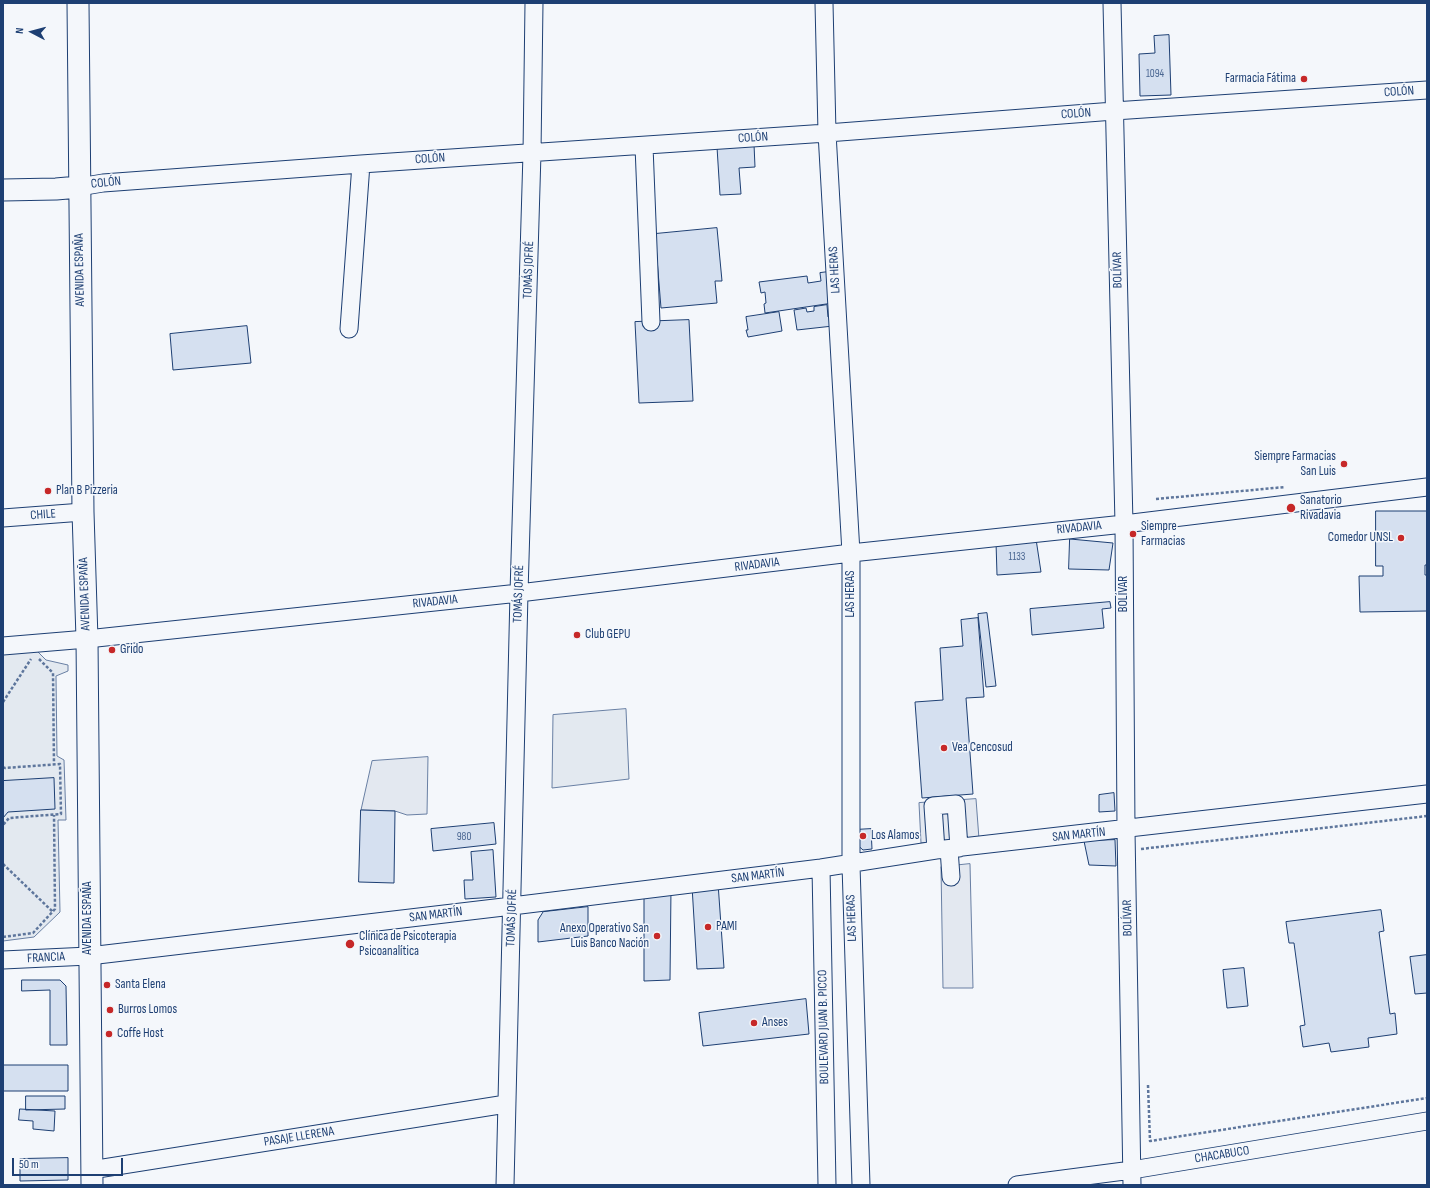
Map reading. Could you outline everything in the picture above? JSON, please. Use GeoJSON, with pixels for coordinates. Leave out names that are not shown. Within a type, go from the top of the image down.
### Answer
{"type":"FeatureCollection","features":[{"type":"Feature","properties":{"kind":"main road","name":"AVENIDA ESPAÑA"},"geometry":{"type":"LineString","coordinates":[[78,3],[83,512],[87,639],[92,1178]]}},
{"type":"Feature","properties":{"kind":"main road"},"geometry":{"type":"LineString","coordinates":[[3,190],[79,187]]}},
{"type":"Feature","properties":{"kind":"street","name":"TOMÁS JOFRÉ"},"geometry":{"type":"LineString","coordinates":[[505,1185],[519,594],[532,153],[534,3]]}},
{"type":"Feature","properties":{"kind":"street","name":"LAS HERAS"},"geometry":{"type":"LineString","coordinates":[[824,3],[827,133],[851,553],[851,865],[861,1185]]}},
{"type":"Feature","properties":{"kind":"street","name":"BOLÍVAR"},"geometry":{"type":"LineString","coordinates":[[1112,3],[1124,524],[1126,830],[1132,1178]]}},
{"type":"Feature","properties":{"kind":"street","name":"COLÓN"},"geometry":{"type":"LineString","coordinates":[[79,187],[103,183],[361,164],[644,146],[1114,111],[1427,90]]}},
{"type":"Feature","properties":{"kind":"street"},"geometry":{"type":"LineString","coordinates":[[644,146],[651,322]]}},
{"type":"Feature","properties":{"kind":"street"},"geometry":{"type":"LineString","coordinates":[[350,329],[361,164]]}},
{"type":"Feature","properties":{"kind":"street","name":"RIVADAVIA"},"geometry":{"type":"LineString","coordinates":[[3,646],[87,639],[519,594],[851,553],[1124,524],[1427,487]]}},
{"type":"Feature","properties":{"kind":"street","name":"CHILE"},"geometry":{"type":"LineString","coordinates":[[3,518],[83,512]]}},
{"type":"Feature","properties":{"kind":"street","name":"SAN MARTÍN"},"geometry":{"type":"LineString","coordinates":[[89,956],[851,865],[948,849],[1126,830],[1427,794]]}},
{"type":"Feature","properties":{"kind":"street"},"geometry":{"type":"LineString","coordinates":[[948,849],[951,877]]}},
{"type":"Feature","properties":{"kind":"street","name":"BOULEVARD JUAN B. PICCO"},"geometry":{"type":"LineString","coordinates":[[821,868],[827,1185]]}},
{"type":"Feature","properties":{"kind":"street","name":"FRANCIA"},"geometry":{"type":"LineString","coordinates":[[3,960],[89,956]]}},
{"type":"Feature","properties":{"kind":"street","name":"PASAJE LLERENA"},"geometry":{"type":"LineString","coordinates":[[92,1178],[506,1104]]}},
{"type":"Feature","properties":{"kind":"street","name":"CHACABUCO"},"geometry":{"type":"LineString","coordinates":[[1017,1185],[1132,1178],[1427,1121]]}},
{"type":"Feature","properties":{"kind":"path"},"geometry":{"type":"LineString","coordinates":[[3,702],[34,655],[53,673],[54,765]]}},
{"type":"Feature","properties":{"kind":"path"},"geometry":{"type":"LineString","coordinates":[[3,767],[60,764],[61,814],[9,818],[3,824]]}},
{"type":"Feature","properties":{"kind":"path"},"geometry":{"type":"LineString","coordinates":[[3,936],[33,933],[55,909],[54,815]]}},
{"type":"Feature","properties":{"kind":"path"},"geometry":{"type":"LineString","coordinates":[[1140,849],[1427,816]]}},
{"type":"Feature","properties":{"kind":"path"},"geometry":{"type":"LineString","coordinates":[[3,864],[53,912]]}},
{"type":"Feature","properties":{"kind":"path"},"geometry":{"type":"LineString","coordinates":[[1147,1078],[1150,1141],[1427,1098]]}},
{"type":"Feature","properties":{"kind":"shaded area"},"geometry":{"type":"Polygon","coordinates":[[[32,646],[46,660],[68,665],[68,671],[56,676],[57,756],[64,760],[66,820],[58,820],[60,912],[34,937],[3,941],[3,650],[32,646]]]}},
{"type":"Feature","properties":{"kind":"shaded area"},"geometry":{"type":"Polygon","coordinates":[[[626,709],[629,779],[552,788],[553,715],[626,709]]]}},
{"type":"Feature","properties":{"kind":"shaded area"},"geometry":{"type":"Polygon","coordinates":[[[428,757],[427,814],[407,815],[395,811],[361,810],[372,761],[428,757]]]}},
{"type":"Feature","properties":{"kind":"shaded area"},"geometry":{"type":"Polygon","coordinates":[[[976,799],[979,839],[921,843],[919,803],[976,799]]]}},
{"type":"Feature","properties":{"kind":"shaded area"},"geometry":{"type":"Polygon","coordinates":[[[970,864],[973,988],[943,988],[941,867],[970,864]]]}},
{"type":"Feature","properties":{"kind":"building"},"geometry":{"type":"Polygon","coordinates":[[[1169,35],[1171,95],[1140,96],[1139,54],[1155,53],[1154,36],[1169,35]]]}},
{"type":"Feature","properties":{"kind":"building"},"geometry":{"type":"Polygon","coordinates":[[[754,144],[755,167],[739,168],[741,194],[720,195],[717,147],[754,144]]]}},
{"type":"Feature","properties":{"kind":"building"},"geometry":{"type":"Polygon","coordinates":[[[717,228],[722,281],[715,281],[717,303],[661,308],[655,234],[717,228]]]}},
{"type":"Feature","properties":{"kind":"building"},"geometry":{"type":"Polygon","coordinates":[[[828,272],[833,303],[765,313],[765,292],[761,293],[759,282],[807,276],[808,283],[821,281],[820,273],[828,272]]]}},
{"type":"Feature","properties":{"kind":"building"},"geometry":{"type":"Polygon","coordinates":[[[827,305],[828,317],[832,316],[833,326],[797,330],[794,310],[806,308],[807,312],[814,311],[814,307],[827,305]]]}},
{"type":"Feature","properties":{"kind":"building"},"geometry":{"type":"Polygon","coordinates":[[[779,312],[782,331],[748,337],[746,330],[748,330],[746,317],[779,312]]]}},
{"type":"Feature","properties":{"kind":"building"},"geometry":{"type":"Polygon","coordinates":[[[689,320],[693,401],[639,403],[635,322],[689,320]]]}},
{"type":"Feature","properties":{"kind":"building"},"geometry":{"type":"Polygon","coordinates":[[[247,326],[251,363],[173,370],[170,334],[247,326]]]}},
{"type":"Feature","properties":{"kind":"building","name":"Comedor UNSL"},"geometry":{"type":"Polygon","coordinates":[[[1376,511],[1427,511],[1427,565],[1425,565],[1425,575],[1427,575],[1427,611],[1360,612],[1359,576],[1383,576],[1383,566],[1376,566],[1376,511]]]}},
{"type":"Feature","properties":{"kind":"building"},"geometry":{"type":"Polygon","coordinates":[[[1036,539],[1041,572],[997,575],[996,542],[1036,539]]]}},
{"type":"Feature","properties":{"kind":"building"},"geometry":{"type":"Polygon","coordinates":[[[1070,539],[1113,543],[1109,570],[1069,569],[1070,539]]]}},
{"type":"Feature","properties":{"kind":"building"},"geometry":{"type":"Polygon","coordinates":[[[1110,602],[1111,608],[1102,609],[1104,628],[1032,635],[1030,609],[1110,602]]]}},
{"type":"Feature","properties":{"kind":"building"},"geometry":{"type":"Polygon","coordinates":[[[987,613],[996,686],[986,687],[978,614],[987,613]]]}},
{"type":"Feature","properties":{"kind":"building","name":"Vea Cencosud"},"geometry":{"type":"Polygon","coordinates":[[[978,618],[984,697],[966,698],[973,794],[922,798],[915,702],[943,700],[940,648],[963,646],[961,620],[978,618]]]}},
{"type":"Feature","properties":{"kind":"building"},"geometry":{"type":"Polygon","coordinates":[[[54,778],[55,809],[8,812],[3,818],[3,781],[54,778]]]}},
{"type":"Feature","properties":{"kind":"building"},"geometry":{"type":"Polygon","coordinates":[[[1114,793],[1115,811],[1099,812],[1099,795],[1114,793]]]}},
{"type":"Feature","properties":{"kind":"building"},"geometry":{"type":"Polygon","coordinates":[[[361,810],[395,811],[394,883],[359,882],[361,810]]]}},
{"type":"Feature","properties":{"kind":"building"},"geometry":{"type":"Polygon","coordinates":[[[494,823],[496,844],[433,851],[431,829],[494,823]]]}},
{"type":"Feature","properties":{"kind":"building","name":"Los Alamos"},"geometry":{"type":"Polygon","coordinates":[[[871,829],[872,849],[863,850],[854,842],[854,830],[871,829]]]}},
{"type":"Feature","properties":{"kind":"building"},"geometry":{"type":"Polygon","coordinates":[[[1115,840],[1116,866],[1089,865],[1084,841],[1115,840]]]}},
{"type":"Feature","properties":{"kind":"building"},"geometry":{"type":"Polygon","coordinates":[[[493,850],[496,897],[465,899],[464,880],[473,880],[471,852],[493,850]]]}},
{"type":"Feature","properties":{"kind":"building","name":"PAMI"},"geometry":{"type":"Polygon","coordinates":[[[718,883],[724,968],[697,969],[692,886],[718,883]]]}},
{"type":"Feature","properties":{"kind":"building","name":"Anexo Operativo San Luis Banco Nación"},"geometry":{"type":"Polygon","coordinates":[[[671,889],[670,980],[644,981],[644,892],[671,889]]]}},
{"type":"Feature","properties":{"kind":"building"},"geometry":{"type":"Polygon","coordinates":[[[588,907],[588,936],[538,942],[538,920],[543,912],[588,907]]]}},
{"type":"Feature","properties":{"kind":"building"},"geometry":{"type":"Polygon","coordinates":[[[1381,910],[1384,931],[1379,932],[1390,1014],[1395,1013],[1397,1034],[1368,1038],[1369,1047],[1331,1052],[1329,1043],[1303,1047],[1300,1026],[1305,1025],[1294,943],[1289,943],[1286,922],[1381,910]]]}},
{"type":"Feature","properties":{"kind":"building"},"geometry":{"type":"Polygon","coordinates":[[[1427,955],[1427,993],[1415,994],[1410,957],[1427,955]]]}},
{"type":"Feature","properties":{"kind":"building"},"geometry":{"type":"Polygon","coordinates":[[[1244,968],[1248,1006],[1227,1008],[1223,970],[1244,968]]]}},
{"type":"Feature","properties":{"kind":"building"},"geometry":{"type":"Polygon","coordinates":[[[22,980],[60,980],[66,986],[67,1045],[50,1045],[50,990],[22,991],[22,980]]]}},
{"type":"Feature","properties":{"kind":"building","name":"Anses"},"geometry":{"type":"Polygon","coordinates":[[[806,999],[809,1034],[703,1046],[699,1013],[806,999]]]}},
{"type":"Feature","properties":{"kind":"building"},"geometry":{"type":"Polygon","coordinates":[[[3,1065],[68,1065],[68,1091],[3,1091],[3,1065]]]}},
{"type":"Feature","properties":{"kind":"building"},"geometry":{"type":"Polygon","coordinates":[[[26,1096],[65,1096],[65,1109],[26,1110],[26,1096]]]}},
{"type":"Feature","properties":{"kind":"building"},"geometry":{"type":"Polygon","coordinates":[[[20,1109],[55,1111],[54,1131],[33,1129],[33,1121],[19,1120],[20,1109]]]}},
{"type":"Feature","properties":{"kind":"building"},"geometry":{"type":"Polygon","coordinates":[[[68,1158],[68,1180],[20,1181],[20,1159],[68,1158]]]}},
{"type":"Feature","properties":{"kind":"place","name":"Farmacia Fátima"},"geometry":{"type":"Point","coordinates":[1304,79]}},
{"type":"Feature","properties":{"kind":"place","name":"Siempre Farmacias San Luis"},"geometry":{"type":"Point","coordinates":[1344,464]}},
{"type":"Feature","properties":{"kind":"place","name":"Plan B Pizzeria"},"geometry":{"type":"Point","coordinates":[48,491]}},
{"type":"Feature","properties":{"kind":"place","name":"Sanatorio Rivadavia"},"geometry":{"type":"Point","coordinates":[1291,508]}},
{"type":"Feature","properties":{"kind":"place","name":"Siempre Farmacias"},"geometry":{"type":"Point","coordinates":[1133,534]}},
{"type":"Feature","properties":{"kind":"place","name":"Comedor UNSL"},"geometry":{"type":"Point","coordinates":[1401,538]}},
{"type":"Feature","properties":{"kind":"place","name":"Club GEPU"},"geometry":{"type":"Point","coordinates":[577,635]}},
{"type":"Feature","properties":{"kind":"place","name":"Grido"},"geometry":{"type":"Point","coordinates":[112,650]}},
{"type":"Feature","properties":{"kind":"place","name":"Vea Cencosud"},"geometry":{"type":"Point","coordinates":[944,748]}},
{"type":"Feature","properties":{"kind":"place","name":"Los Alamos"},"geometry":{"type":"Point","coordinates":[863,836]}},
{"type":"Feature","properties":{"kind":"place","name":"PAMI"},"geometry":{"type":"Point","coordinates":[708,927]}},
{"type":"Feature","properties":{"kind":"place","name":"Anexo Operativo San Luis Banco Nación"},"geometry":{"type":"Point","coordinates":[657,936]}},
{"type":"Feature","properties":{"kind":"place","name":"Clínica de Psicoterapia Psicoanalítica"},"geometry":{"type":"Point","coordinates":[350,944]}},
{"type":"Feature","properties":{"kind":"place","name":"Santa Elena"},"geometry":{"type":"Point","coordinates":[107,985]}},
{"type":"Feature","properties":{"kind":"place","name":"Burros Lomos"},"geometry":{"type":"Point","coordinates":[110,1010]}},
{"type":"Feature","properties":{"kind":"place","name":"Anses"},"geometry":{"type":"Point","coordinates":[754,1023]}},
{"type":"Feature","properties":{"kind":"place","name":"Coffe Host"},"geometry":{"type":"Point","coordinates":[109,1034]}}]}
